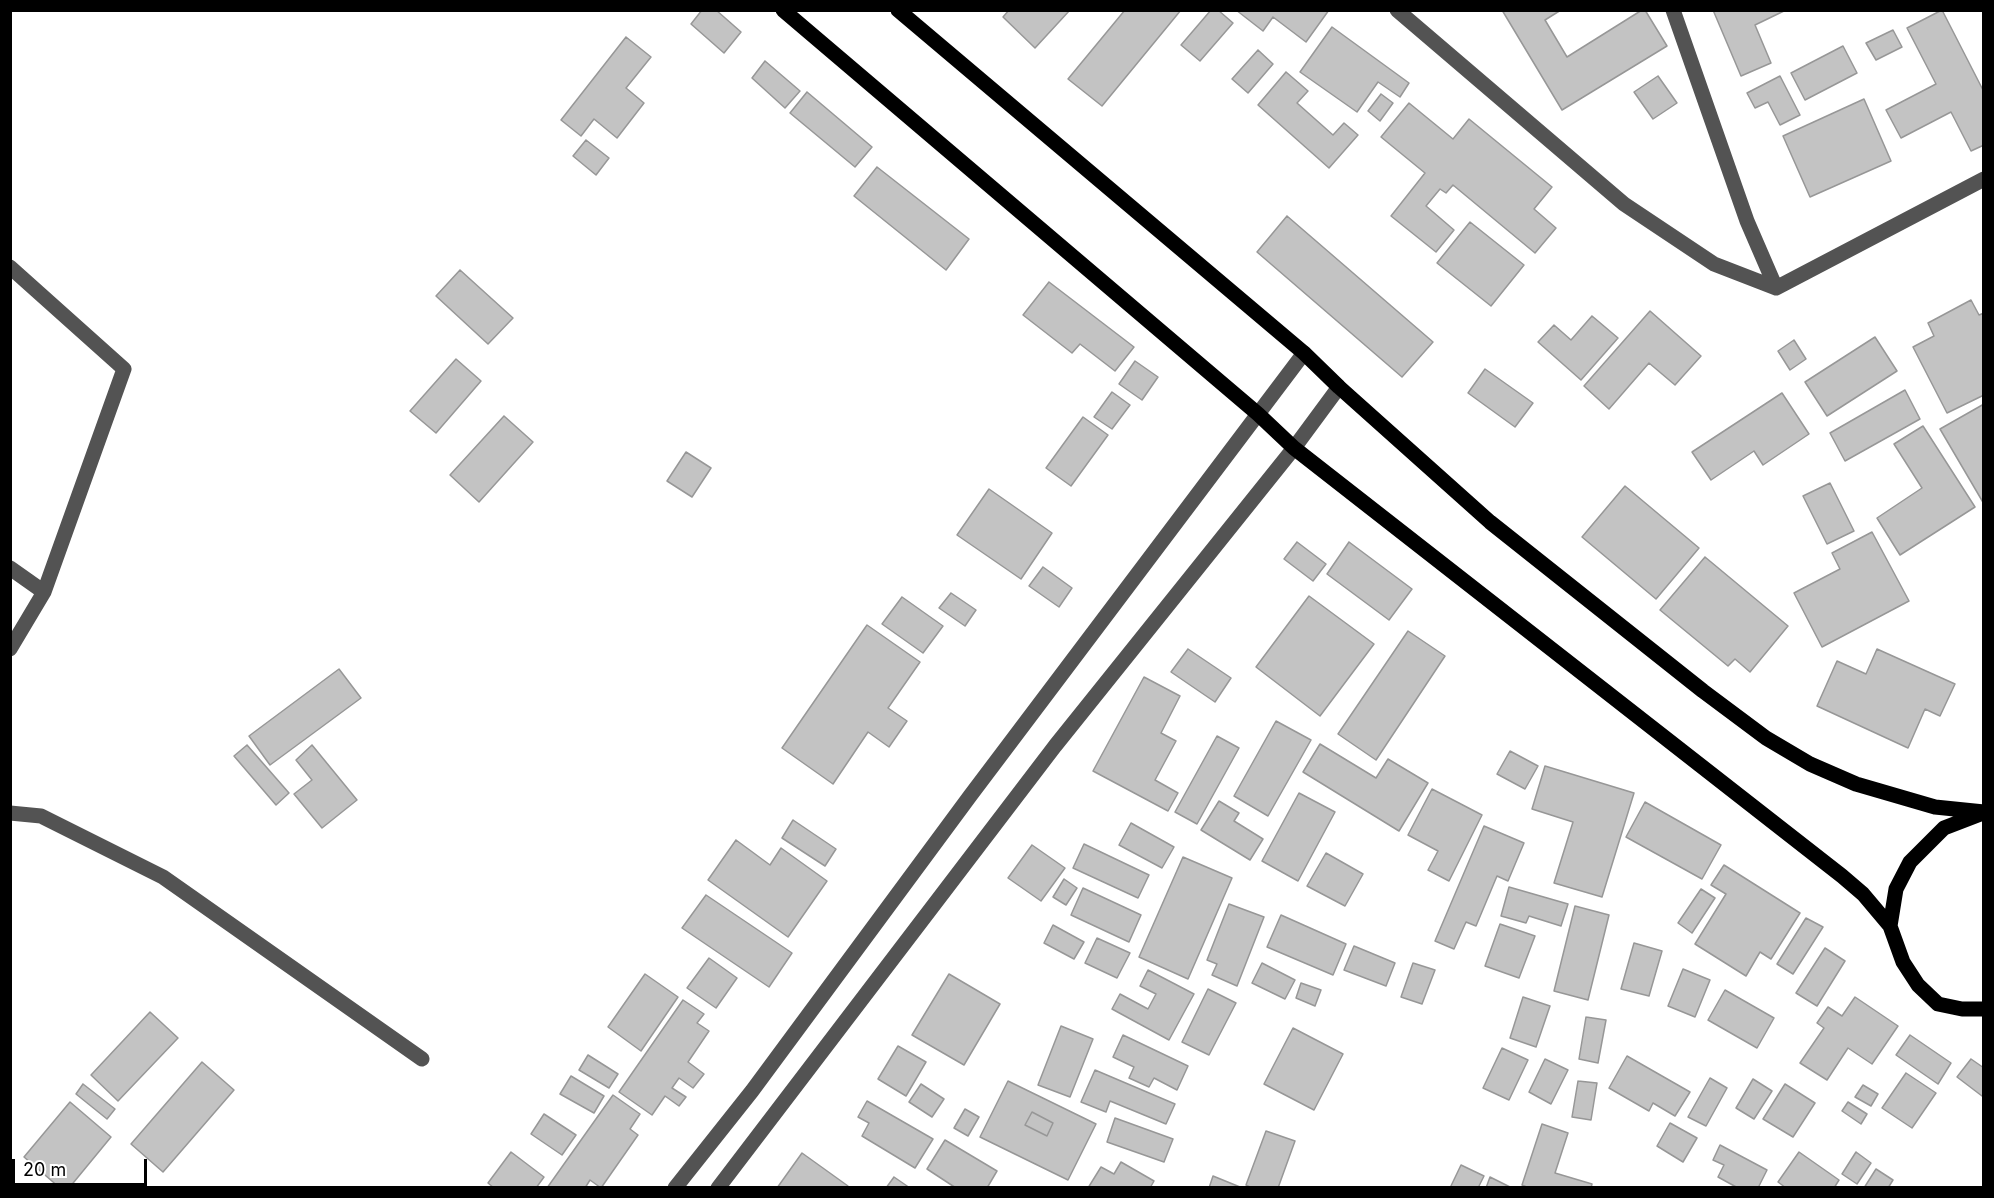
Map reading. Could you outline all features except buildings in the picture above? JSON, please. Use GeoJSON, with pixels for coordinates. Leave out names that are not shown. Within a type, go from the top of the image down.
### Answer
{"type":"FeatureCollection","features":[{"type":"Feature","properties":{"kind":"main road"},"geometry":{"type":"LineString","coordinates":[[783,10],[1258,414],[1294,448],[1863,894],[1890,926],[1903,962],[1918,985],[1938,1004],[1962,1009],[1983,1018]]}},
{"type":"Feature","properties":{"kind":"main road"},"geometry":{"type":"LineString","coordinates":[[898,10],[1304,353],[1490,522],[1703,691],[1766,738],[1810,764],[1856,784],[1935,807],[1983,812]]}},
{"type":"Feature","properties":{"kind":"main road"},"geometry":{"type":"LineString","coordinates":[[1890,926],[1896,889],[1910,862],[1944,828],[1983,812]]}},
{"type":"Feature","properties":{"kind":"main road"},"geometry":{"type":"LineString","coordinates":[[1962,1009],[1983,1009]]}},
{"type":"Feature","properties":{"kind":"street"},"geometry":{"type":"LineString","coordinates":[[1397,10],[1624,204],[1714,264],[1776,288],[1983,179]]}},
{"type":"Feature","properties":{"kind":"street"},"geometry":{"type":"LineString","coordinates":[[1673,10],[1747,220],[1776,288]]}},
{"type":"Feature","properties":{"kind":"street"},"geometry":{"type":"LineString","coordinates":[[10,267],[124,369],[44,592],[10,649]]}},
{"type":"Feature","properties":{"kind":"street"},"geometry":{"type":"LineString","coordinates":[[675,1188],[752,1091],[970,796],[1304,353]]}},
{"type":"Feature","properties":{"kind":"street"},"geometry":{"type":"LineString","coordinates":[[718,1188],[1055,746],[1294,448],[1339,387]]}},
{"type":"Feature","properties":{"kind":"street"},"geometry":{"type":"LineString","coordinates":[[10,568],[44,592]]}},
{"type":"Feature","properties":{"kind":"street"},"geometry":{"type":"LineString","coordinates":[[10,813],[41,816],[163,877],[422,1059]]}}]}
